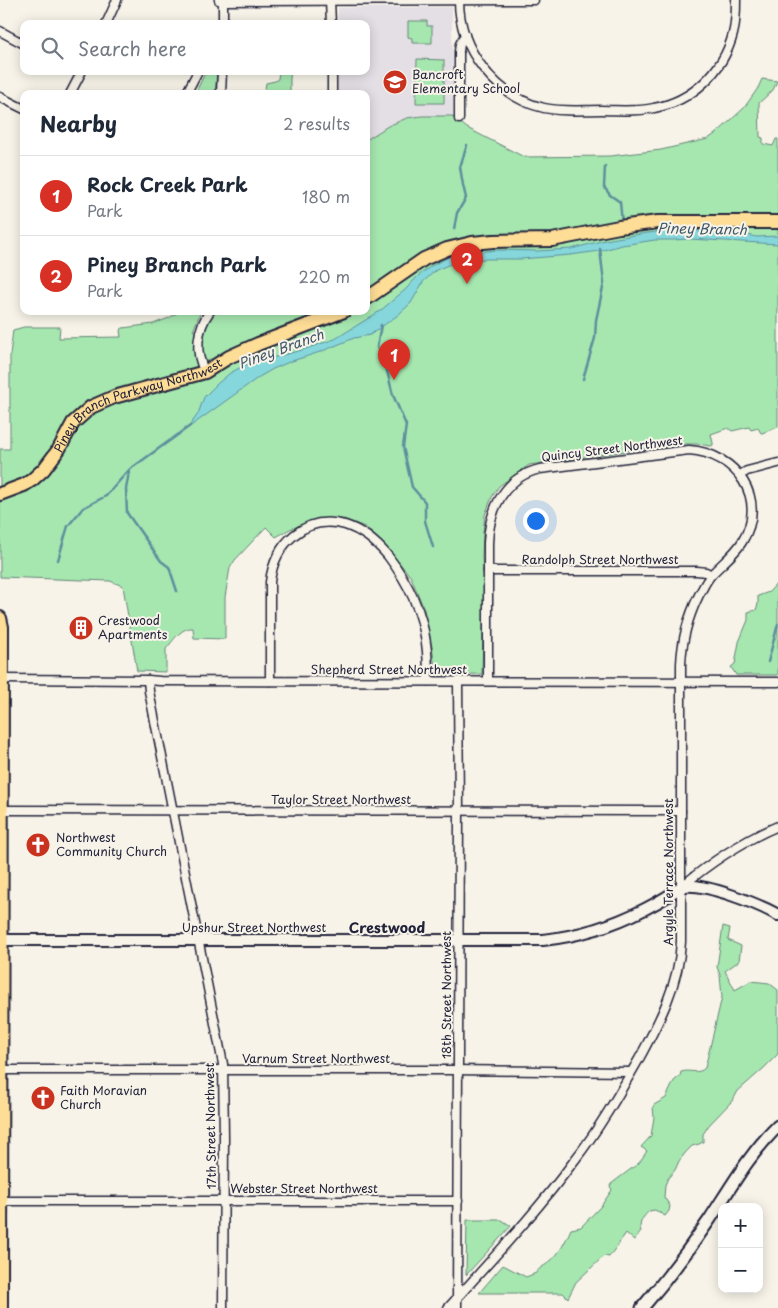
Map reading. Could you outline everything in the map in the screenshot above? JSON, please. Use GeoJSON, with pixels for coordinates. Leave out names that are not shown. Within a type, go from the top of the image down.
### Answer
{"type":"FeatureCollection","features":[{"type":"Feature","properties":{"kind":"main road"},"geometry":{"type":"LineString","coordinates":[[370,296],[424,259],[447,249],[472,242],[552,240],[619,227],[658,222],[778,222]]}},
{"type":"Feature","properties":{"kind":"main road","name":"Piney Branch Parkway Northwest"},"geometry":{"type":"LineString","coordinates":[[0,494],[24,485],[44,469],[59,449],[72,423],[91,407],[114,397],[205,372],[229,357],[253,346],[334,315]]}},
{"type":"Feature","properties":{"kind":"main road"},"geometry":{"type":"LineString","coordinates":[[0,618],[2,627],[0,1308]]}},
{"type":"Feature","properties":{"kind":"main road"},"geometry":{"type":"LineString","coordinates":[[642,1308],[699,1234],[745,1165],[765,1139],[778,1126]]}},
{"type":"Feature","properties":{"kind":"street"},"geometry":{"type":"LineString","coordinates":[[108,20],[117,0]]}},
{"type":"Feature","properties":{"kind":"street"},"geometry":{"type":"LineString","coordinates":[[223,20],[222,0],[534,0]]}},
{"type":"Feature","properties":{"kind":"street"},"geometry":{"type":"LineString","coordinates":[[330,0],[331,20]]}},
{"type":"Feature","properties":{"kind":"street"},"geometry":{"type":"LineString","coordinates":[[459,0],[460,19],[465,35],[475,56],[492,78],[505,90],[526,102],[544,108],[559,110],[652,109],[687,96],[714,73],[725,54],[736,19],[736,0]]}},
{"type":"Feature","properties":{"kind":"street"},"geometry":{"type":"LineString","coordinates":[[0,32],[20,42]]}},
{"type":"Feature","properties":{"kind":"street"},"geometry":{"type":"LineString","coordinates":[[459,119],[459,51],[460,44],[465,35]]}},
{"type":"Feature","properties":{"kind":"street"},"geometry":{"type":"LineString","coordinates":[[72,90],[80,75]]}},
{"type":"Feature","properties":{"kind":"street"},"geometry":{"type":"LineString","coordinates":[[188,90],[196,75]]}},
{"type":"Feature","properties":{"kind":"street"},"geometry":{"type":"LineString","coordinates":[[220,90],[222,75]]}},
{"type":"Feature","properties":{"kind":"street"},"geometry":{"type":"LineString","coordinates":[[332,75],[332,90]]}},
{"type":"Feature","properties":{"kind":"street"},"geometry":{"type":"LineString","coordinates":[[0,98],[20,107]]}},
{"type":"Feature","properties":{"kind":"street"},"geometry":{"type":"LineString","coordinates":[[205,372],[200,360],[198,343],[202,326],[208,315]]}},
{"type":"Feature","properties":{"kind":"street","name":"Quincy Street Northwest"},"geometry":{"type":"LineString","coordinates":[[488,571],[488,537],[495,506],[506,490],[521,477],[538,470],[689,450],[716,456],[728,463],[740,475]]}},
{"type":"Feature","properties":{"kind":"street"},"geometry":{"type":"LineString","coordinates":[[740,475],[748,471],[778,464]]}},
{"type":"Feature","properties":{"kind":"street","name":"Argyle Terrace Northwest"},"geometry":{"type":"LineString","coordinates":[[448,1308],[523,1225],[574,1163],[605,1117],[631,1072],[668,1000],[681,948],[681,656],[686,625],[698,597],[711,575],[744,539],[748,528],[751,515],[750,499],[740,475]]}},
{"type":"Feature","properties":{"kind":"street"},"geometry":{"type":"LineString","coordinates":[[270,681],[270,582],[276,559],[284,544],[297,532],[311,526],[331,523],[352,528],[371,540],[388,557],[404,580],[418,610],[424,630],[428,681]]}},
{"type":"Feature","properties":{"kind":"street"},"geometry":{"type":"LineString","coordinates":[[488,571],[488,681]]}},
{"type":"Feature","properties":{"kind":"street","name":"Randolph Street Northwest"},"geometry":{"type":"LineString","coordinates":[[488,571],[697,571],[706,572],[711,575]]}},
{"type":"Feature","properties":{"kind":"street","name":"Shepherd Street Northwest"},"geometry":{"type":"LineString","coordinates":[[1,679],[778,682]]}},
{"type":"Feature","properties":{"kind":"street","name":"17th Street Northwest"},"geometry":{"type":"LineString","coordinates":[[148,680],[222,1060],[223,1308]]}},
{"type":"Feature","properties":{"kind":"street","name":"18th Street Northwest"},"geometry":{"type":"LineString","coordinates":[[457,1308],[458,681]]}},
{"type":"Feature","properties":{"kind":"street","name":"Taylor Street Northwest"},"geometry":{"type":"LineString","coordinates":[[1,810],[681,812]]}},
{"type":"Feature","properties":{"kind":"street","name":"Upshur Street Northwest"},"geometry":{"type":"LineString","coordinates":[[1,940],[543,940],[580,934],[627,918],[658,902],[739,845],[778,826]]}},
{"type":"Feature","properties":{"kind":"street"},"geometry":{"type":"LineString","coordinates":[[681,887],[694,885],[723,893],[760,906],[778,915]]}},
{"type":"Feature","properties":{"kind":"street","name":"Varnum Street Northwest"},"geometry":{"type":"LineString","coordinates":[[0,1070],[631,1072]]}},
{"type":"Feature","properties":{"kind":"street","name":"Webster Street Northwest"},"geometry":{"type":"LineString","coordinates":[[0,1201],[458,1200]]}},
{"type":"Feature","properties":{"kind":"shaded area","name":"Bancroft Elementary School"},"geometry":{"type":"Polygon","coordinates":[[[452,7],[453,122],[370,140],[370,90],[338,90],[338,75],[370,75],[370,20],[338,20],[338,8],[452,7]]]}},
{"type":"Feature","properties":{"kind":"green space"},"geometry":{"type":"Polygon","coordinates":[[[408,21],[427,21],[427,26],[432,26],[432,43],[412,43],[412,38],[408,37],[408,21]]]}},
{"type":"Feature","properties":{"kind":"green space"},"geometry":{"type":"Polygon","coordinates":[[[417,59],[444,60],[444,103],[416,103],[417,59]]]}},
{"type":"Feature","properties":{"kind":"green space"},"geometry":{"type":"Polygon","coordinates":[[[204,75],[217,75],[215,90],[197,90],[204,75]]]}},
{"type":"Feature","properties":{"kind":"green space"},"geometry":{"type":"Polygon","coordinates":[[[278,75],[290,75],[290,90],[265,90],[266,83],[278,79],[278,75]]]}},
{"type":"Feature","properties":{"kind":"green space"},"geometry":{"type":"Polygon","coordinates":[[[762,79],[777,81],[773,90],[759,103],[760,137],[763,138],[763,144],[773,146],[776,139],[778,139],[778,427],[762,433],[758,428],[751,430],[749,427],[732,431],[728,428],[711,434],[713,445],[711,446],[677,444],[676,447],[640,449],[529,465],[499,486],[492,497],[485,515],[483,532],[482,674],[436,675],[424,609],[411,577],[384,544],[365,527],[344,519],[319,519],[290,529],[276,537],[266,527],[235,560],[230,568],[225,597],[225,639],[194,638],[193,628],[185,630],[166,649],[166,672],[137,671],[123,586],[110,581],[0,577],[0,449],[10,449],[10,355],[13,330],[24,327],[60,327],[59,338],[121,337],[120,330],[123,328],[153,324],[174,315],[199,315],[193,331],[206,323],[211,315],[370,315],[370,137],[388,126],[407,118],[452,116],[467,128],[524,157],[610,156],[661,150],[708,139],[744,108],[762,79]]]}},
{"type":"Feature","properties":{"kind":"green space"},"geometry":{"type":"Polygon","coordinates":[[[778,582],[778,675],[736,675],[731,667],[735,664],[739,642],[748,620],[748,612],[756,610],[758,596],[769,592],[778,582]]]}},
{"type":"Feature","properties":{"kind":"green space"},"geometry":{"type":"Polygon","coordinates":[[[723,926],[730,928],[728,940],[741,946],[739,961],[725,971],[735,990],[751,981],[769,983],[778,990],[778,1054],[738,1091],[733,1100],[709,1125],[703,1134],[703,1142],[692,1146],[679,1161],[665,1185],[664,1197],[670,1206],[665,1216],[655,1210],[649,1211],[641,1223],[641,1232],[634,1240],[626,1233],[609,1257],[604,1256],[576,1282],[568,1298],[563,1293],[479,1293],[503,1265],[526,1277],[536,1273],[556,1256],[571,1229],[581,1227],[601,1206],[612,1190],[611,1184],[639,1163],[647,1151],[641,1147],[651,1136],[654,1105],[666,1098],[674,1081],[680,1076],[681,1072],[697,1072],[705,1068],[722,997],[720,975],[717,967],[723,926]]]}},
{"type":"Feature","properties":{"kind":"green space"},"geometry":{"type":"Polygon","coordinates":[[[467,1220],[502,1220],[511,1226],[466,1275],[467,1220]]]}},
{"type":"Feature","properties":{"kind":"water"},"geometry":{"type":"Polygon","coordinates":[[[672,230],[740,233],[756,237],[778,236],[778,244],[689,239],[655,240],[570,255],[521,259],[484,259],[453,263],[436,270],[423,282],[411,303],[370,335],[354,338],[273,369],[188,428],[198,414],[204,397],[230,373],[245,365],[335,339],[380,311],[417,277],[431,266],[447,258],[462,252],[571,249],[605,240],[672,230]]]}},
{"type":"Feature","properties":{"kind":"waterway"},"geometry":{"type":"LineString","coordinates":[[454,229],[457,213],[466,198],[460,167],[467,145]]}},
{"type":"Feature","properties":{"kind":"waterway"},"geometry":{"type":"LineString","coordinates":[[605,166],[604,187],[610,195],[620,202],[622,223]]}},
{"type":"Feature","properties":{"kind":"waterway"},"geometry":{"type":"LineString","coordinates":[[583,379],[595,338],[596,320],[604,283],[600,249]]}},
{"type":"Feature","properties":{"kind":"waterway"},"geometry":{"type":"LineString","coordinates":[[381,325],[377,347],[386,367],[393,395],[406,425],[403,447],[412,487],[425,502],[425,521],[433,547]]}},
{"type":"Feature","properties":{"kind":"waterway","name":"Piney Branch"},"geometry":{"type":"LineString","coordinates":[[58,560],[68,526],[83,508],[106,496],[129,470],[190,426]]}},
{"type":"Feature","properties":{"kind":"waterway"},"geometry":{"type":"LineString","coordinates":[[129,472],[126,489],[127,513],[161,561],[169,567],[177,591]]}},
{"type":"Feature","properties":{"kind":"waterway"},"geometry":{"type":"LineString","coordinates":[[768,662],[778,624]]}},
{"type":"Feature","properties":{"kind":"place","name":"Bancroft Elementary School"},"geometry":{"type":"Point","coordinates":[395,82]}},
{"type":"Feature","properties":{"kind":"place","name":"Piney Branch Park"},"geometry":{"type":"Point","coordinates":[467,284]}},
{"type":"Feature","properties":{"kind":"place","name":"Rock Creek Park"},"geometry":{"type":"Point","coordinates":[394,380]}},
{"type":"Feature","properties":{"kind":"place","name":"Crestwood Apartments"},"geometry":{"type":"Point","coordinates":[81,628]}},
{"type":"Feature","properties":{"kind":"place","name":"Northwest Community Church"},"geometry":{"type":"Point","coordinates":[38,845]}},
{"type":"Feature","properties":{"kind":"place","name":"Faith Moravian Church"},"geometry":{"type":"Point","coordinates":[43,1098]}},
{"type":"Feature","properties":{"kind":"district","name":"Crestwood"},"geometry":{"type":"Point","coordinates":[387,928]}}]}
